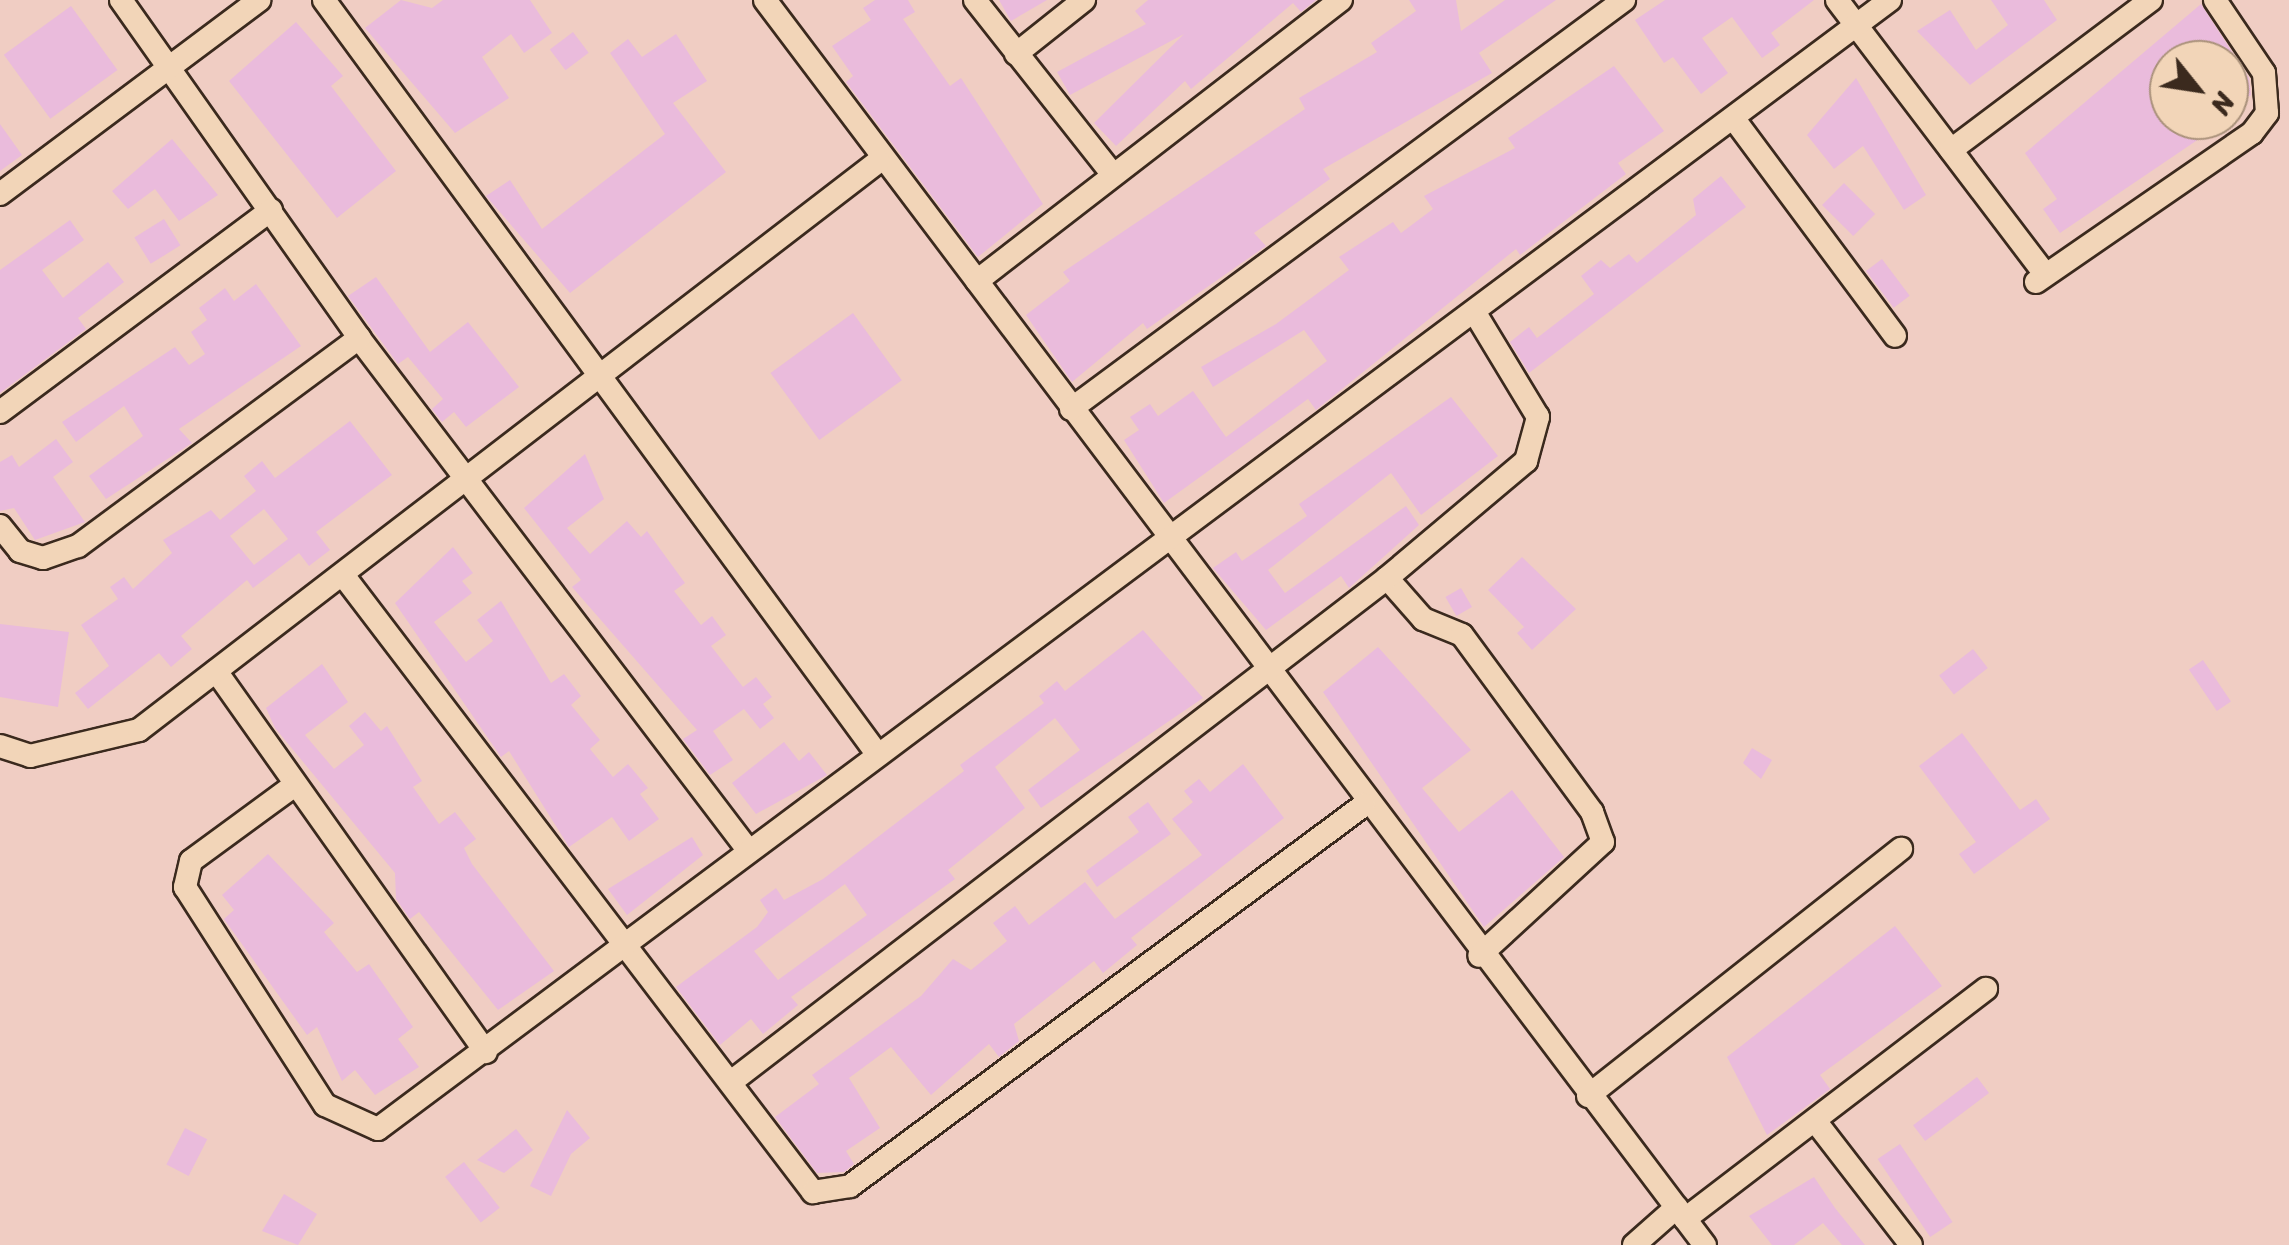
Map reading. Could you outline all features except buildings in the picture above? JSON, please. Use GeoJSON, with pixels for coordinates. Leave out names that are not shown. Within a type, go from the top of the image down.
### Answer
{"type":"FeatureCollection","features":[{"type":"Feature","properties":{"kind":"street"},"geometry":{"type":"LineString","coordinates":[[121,0],[171,66],[358,338],[465,472],[748,850]]}},
{"type":"Feature","properties":{"kind":"street"},"geometry":{"type":"LineString","coordinates":[[0,194],[259,0]]}},
{"type":"Feature","properties":{"kind":"street"},"geometry":{"type":"LineString","coordinates":[[324,0],[594,376],[878,755]]}},
{"type":"Feature","properties":{"kind":"street"},"geometry":{"type":"LineString","coordinates":[[795,0],[770,7],[879,161],[978,282],[1166,542],[1364,805],[1705,1245]]}},
{"type":"Feature","properties":{"kind":"street"},"geometry":{"type":"LineString","coordinates":[[974,0],[1111,172]]}},
{"type":"Feature","properties":{"kind":"street"},"geometry":{"type":"LineString","coordinates":[[1016,54],[1084,0]]}},
{"type":"Feature","properties":{"kind":"street"},"geometry":{"type":"LineString","coordinates":[[978,282],[1111,172],[1341,0]]}},
{"type":"Feature","properties":{"kind":"street"},"geometry":{"type":"LineString","coordinates":[[1836,0],[1952,150],[2040,278],[2252,134],[2267,113],[2254,52],[2214,0]]}},
{"type":"Feature","properties":{"kind":"street"},"geometry":{"type":"LineString","coordinates":[[292,787],[191,861],[185,887],[324,1105],[378,1128],[486,1052],[748,850],[1475,313],[1890,0]]}},
{"type":"Feature","properties":{"kind":"street"},"geometry":{"type":"LineString","coordinates":[[1952,150],[2150,0]]}},
{"type":"Feature","properties":{"kind":"street"},"geometry":{"type":"LineString","coordinates":[[1071,408],[1617,2]]}},
{"type":"Feature","properties":{"kind":"street"},"geometry":{"type":"LineString","coordinates":[[1734,119],[1895,336]]}},
{"type":"Feature","properties":{"kind":"street"},"geometry":{"type":"LineString","coordinates":[[0,746],[30,756],[94,748],[138,730],[344,575],[465,472],[879,161]]}},
{"type":"Feature","properties":{"kind":"street"},"geometry":{"type":"LineString","coordinates":[[0,412],[271,210]]}},
{"type":"Feature","properties":{"kind":"street"},"geometry":{"type":"LineString","coordinates":[[731,1082],[1262,667],[1387,578],[1526,461],[1537,439],[1538,417],[1475,313]]}},
{"type":"Feature","properties":{"kind":"street"},"geometry":{"type":"LineString","coordinates":[[0,526],[32,554],[78,546],[358,338]]}},
{"type":"Feature","properties":{"kind":"street"},"geometry":{"type":"LineString","coordinates":[[344,575],[622,950],[731,1082],[813,1192],[842,1190],[1364,805]]}},
{"type":"Feature","properties":{"kind":"street"},"geometry":{"type":"LineString","coordinates":[[1387,578],[1422,619],[1462,634],[1592,812],[1603,842],[1478,956]]}},
{"type":"Feature","properties":{"kind":"street"},"geometry":{"type":"LineString","coordinates":[[216,672],[292,787],[486,1052]]}},
{"type":"Feature","properties":{"kind":"street"},"geometry":{"type":"LineString","coordinates":[[1588,1096],[1900,849]]}},
{"type":"Feature","properties":{"kind":"street"},"geometry":{"type":"LineString","coordinates":[[1634,1245],[1816,1122],[1986,989]]}},
{"type":"Feature","properties":{"kind":"street"},"geometry":{"type":"LineString","coordinates":[[1816,1122],[1912,1245]]}}]}
